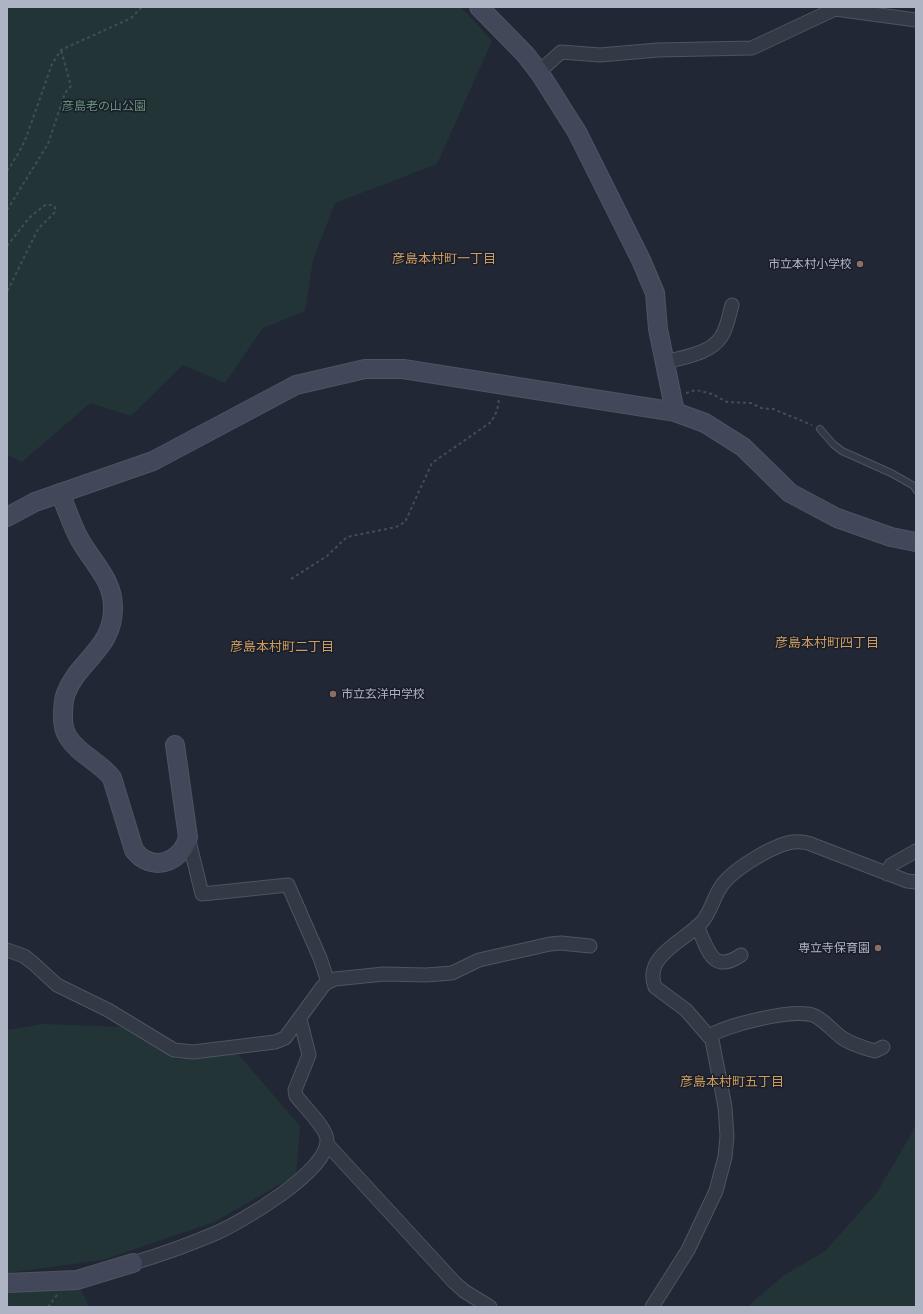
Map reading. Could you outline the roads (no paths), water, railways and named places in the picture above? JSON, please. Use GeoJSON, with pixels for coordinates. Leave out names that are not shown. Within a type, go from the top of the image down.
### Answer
{"type":"FeatureCollection","features":[{"type":"Feature","properties":{"kind":"street"},"geometry":{"type":"LineString","coordinates":[[479,7],[525,54],[539,72],[577,132],[609,200],[641,260],[655,293],[658,329],[666,362],[665,369],[680,405]]}},
{"type":"Feature","properties":{"kind":"street"},"geometry":{"type":"LineString","coordinates":[[539,72],[561,52],[600,56],[658,50],[752,48],[835,9],[916,20]]}},
{"type":"Feature","properties":{"kind":"street"},"geometry":{"type":"LineString","coordinates":[[666,362],[692,355],[716,343],[722,336],[732,305]]}},
{"type":"Feature","properties":{"kind":"street"},"geometry":{"type":"LineString","coordinates":[[7,517],[35,502],[153,461],[287,389],[306,381],[365,369],[385,369],[410,370],[502,384],[680,405],[743,447],[790,493],[853,525],[891,538],[916,542]]}},
{"type":"Feature","properties":{"kind":"street"},"geometry":{"type":"LineString","coordinates":[[60,493],[80,540],[108,582],[113,596],[114,608],[110,629],[105,641],[66,692],[63,706],[64,730],[74,745],[107,771],[112,778],[131,842],[138,856],[150,862],[167,863],[180,854],[186,847],[188,837]]}},
{"type":"Feature","properties":{"kind":"street"},"geometry":{"type":"LineString","coordinates":[[174,745],[188,837],[202,894],[288,885],[320,958],[328,982]]}},
{"type":"Feature","properties":{"kind":"street"},"geometry":{"type":"LineString","coordinates":[[652,1307],[688,1250],[703,1221],[716,1190],[725,1157],[727,1136],[725,1107],[713,1045],[709,1036],[686,1010],[655,987],[653,974],[658,960],[704,918],[724,883],[747,864],[784,844],[799,841],[808,843],[907,882],[916,882]]}},
{"type":"Feature","properties":{"kind":"street"},"geometry":{"type":"LineString","coordinates":[[887,874],[891,865],[916,851]]}},
{"type":"Feature","properties":{"kind":"street"},"geometry":{"type":"LineString","coordinates":[[697,926],[712,959],[718,962],[729,962],[742,955]]}},
{"type":"Feature","properties":{"kind":"street"},"geometry":{"type":"LineString","coordinates":[[7,950],[28,960],[42,970],[57,985],[108,1010],[174,1050],[181,1052],[275,1042],[285,1038],[328,982],[384,974],[452,973],[479,960],[550,944],[561,943],[590,946]]}},
{"type":"Feature","properties":{"kind":"street"},"geometry":{"type":"LineString","coordinates":[[709,1036],[715,1032],[758,1020],[786,1014],[805,1013],[817,1017],[844,1039],[875,1051],[883,1047]]}},
{"type":"Feature","properties":{"kind":"street"},"geometry":{"type":"LineString","coordinates":[[7,1283],[77,1280],[134,1262],[214,1234],[289,1189],[323,1156],[327,1144],[327,1139],[324,1132],[300,1101],[295,1090],[309,1055],[300,1019]]}},
{"type":"Feature","properties":{"kind":"street"},"geometry":{"type":"LineString","coordinates":[[327,1144],[454,1282],[464,1292],[490,1307]]}},
{"type":"Feature","properties":{"kind":"lane"},"geometry":{"type":"LineString","coordinates":[[820,429],[833,444],[842,451],[914,486],[916,490],[916,498]]}},
{"type":"Feature","properties":{"kind":"place","name":"市立本村小学校"},"geometry":{"type":"Point","coordinates":[860,264]}},
{"type":"Feature","properties":{"kind":"place","name":"市立玄洋中学校"},"geometry":{"type":"Point","coordinates":[333,694]}},
{"type":"Feature","properties":{"kind":"place","name":"専立寺保育園"},"geometry":{"type":"Point","coordinates":[878,948]}},
{"type":"Feature","properties":{"kind":"district","name":"彦島本村町一丁目"},"geometry":{"type":"Point","coordinates":[444,259]}},
{"type":"Feature","properties":{"kind":"district","name":"彦島本村町四丁目"},"geometry":{"type":"Point","coordinates":[827,643]}},
{"type":"Feature","properties":{"kind":"district","name":"彦島本村町二丁目"},"geometry":{"type":"Point","coordinates":[282,647]}},
{"type":"Feature","properties":{"kind":"district","name":"彦島本村町五丁目"},"geometry":{"type":"Point","coordinates":[732,1082]}},
{"type":"Feature","properties":{"kind":"park label","name":"彦島老の山公園"},"geometry":{"type":"Point","coordinates":[104,106]}}]}
